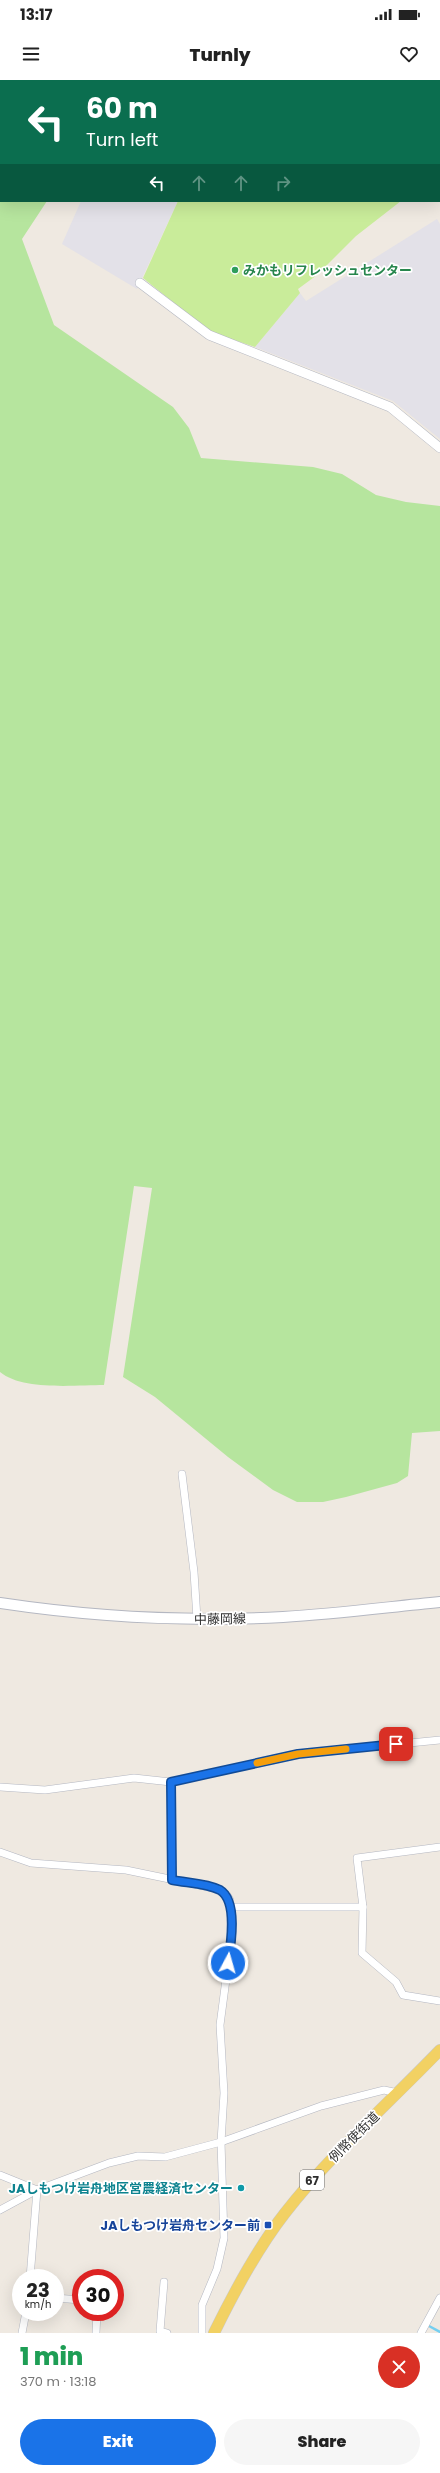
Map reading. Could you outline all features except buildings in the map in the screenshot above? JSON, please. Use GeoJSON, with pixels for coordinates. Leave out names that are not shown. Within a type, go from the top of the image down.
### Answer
{"type":"FeatureCollection","features":[{"type":"Feature","properties":{"kind":"main road","name":"中藤岡線"},"geometry":{"type":"LineString","coordinates":[[0,1603],[58,1610],[197,1619],[296,1616],[440,1602]]}},
{"type":"Feature","properties":{"kind":"main road","name":"例幣使街道"},"geometry":{"type":"LineString","coordinates":[[214,2333],[256,2257],[285,2213],[309,2183],[440,2050]]}},
{"type":"Feature","properties":{"kind":"street"},"geometry":{"type":"LineString","coordinates":[[140,283],[209,335],[390,407],[440,448]]}},
{"type":"Feature","properties":{"kind":"street"},"geometry":{"type":"LineString","coordinates":[[182,1474],[194,1572],[197,1619]]}},
{"type":"Feature","properties":{"kind":"street"},"geometry":{"type":"LineString","coordinates":[[0,1787],[45,1790],[134,1778],[171,1782],[298,1754],[440,1740]]}},
{"type":"Feature","properties":{"kind":"street"},"geometry":{"type":"LineString","coordinates":[[171,1782],[172,1880]]}},
{"type":"Feature","properties":{"kind":"street"},"geometry":{"type":"LineString","coordinates":[[440,1847],[357,1858],[363,1907],[362,1953],[396,1982],[403,1995],[440,2001]]}},
{"type":"Feature","properties":{"kind":"street"},"geometry":{"type":"LineString","coordinates":[[0,1852],[30,1863],[126,1870],[213,1888],[227,1896],[231,1906],[230,1949],[220,2025],[224,2093],[221,2142],[224,2238],[217,2269],[202,2304],[202,2333]]}},
{"type":"Feature","properties":{"kind":"street"},"geometry":{"type":"LineString","coordinates":[[231,1906],[363,1907]]}},
{"type":"Feature","properties":{"kind":"street"},"geometry":{"type":"LineString","coordinates":[[0,2210],[37,2190],[109,2163],[138,2156],[165,2157],[221,2142],[321,2106],[384,2090],[398,2093]]}},
{"type":"Feature","properties":{"kind":"street"},"geometry":{"type":"LineString","coordinates":[[0,2175],[37,2190]]}},
{"type":"Feature","properties":{"kind":"street"},"geometry":{"type":"LineString","coordinates":[[31,2269],[37,2190]]}},
{"type":"Feature","properties":{"kind":"street"},"geometry":{"type":"LineString","coordinates":[[164,2282],[160,2331],[167,2333]]}},
{"type":"Feature","properties":{"kind":"street"},"geometry":{"type":"LineString","coordinates":[[421,2333],[440,2298]]}},
{"type":"Feature","properties":{"kind":"street"},"geometry":{"type":"LineString","coordinates":[[22,2333],[24,2321]]}},
{"type":"Feature","properties":{"kind":"street"},"geometry":{"type":"LineString","coordinates":[[96,2333],[97,2321]]}},
{"type":"Feature","properties":{"kind":"shaded area"},"geometry":{"type":"Polygon","coordinates":[[[81,202],[178,202],[137,289],[62,244],[81,202]]]}},
{"type":"Feature","properties":{"kind":"shaded area"},"geometry":{"type":"Polygon","coordinates":[[[437,219],[440,224],[440,439],[393,401],[255,347],[300,293],[306,301],[437,219]]]}},
{"type":"Feature","properties":{"kind":"green space"},"geometry":{"type":"Polygon","coordinates":[[[0,202],[46,202],[22,239],[54,325],[173,407],[189,428],[201,458],[313,467],[342,474],[376,495],[406,502],[440,506],[440,1431],[412,1433],[408,1476],[397,1483],[323,1502],[297,1502],[273,1490],[228,1457],[155,1397],[123,1377],[152,1188],[134,1186],[104,1385],[50,1386],[22,1382],[10,1378],[0,1372],[0,202]]]}},
{"type":"Feature","properties":{"kind":"green space","name":"みかもリフレッシュセンター"},"geometry":{"type":"Polygon","coordinates":[[[178,202],[400,202],[356,236],[317,275],[298,289],[300,293],[255,347],[210,332],[143,278],[178,202]]]}},
{"type":"Feature","properties":{"kind":"waterway"},"geometry":{"type":"LineString","coordinates":[[429,2326],[440,2332]]}},
{"type":"Feature","properties":{"kind":"slow traffic"},"geometry":{"type":"LineString","coordinates":[[257,1763],[298,1754],[346,1749]]}},
{"type":"Feature","properties":{"kind":"place","name":"みかもリフレッシュセンター"},"geometry":{"type":"Point","coordinates":[235,270]}},
{"type":"Feature","properties":{"kind":"place","name":"JAしもつけ岩舟地区営農経済センター"},"geometry":{"type":"Point","coordinates":[241,2188]}},
{"type":"Feature","properties":{"kind":"place","name":"JAしもつけ岩舟センター前"},"geometry":{"type":"Point","coordinates":[268,2225]}},
{"type":"Feature","properties":{"kind":"route"},"geometry":{"type":"LineString","coordinates":[[228,1963],[231,1938],[230,1900],[220,1891],[213,1888],[172,1880],[171,1782],[187,1780],[298,1754],[396,1744]]}}]}
